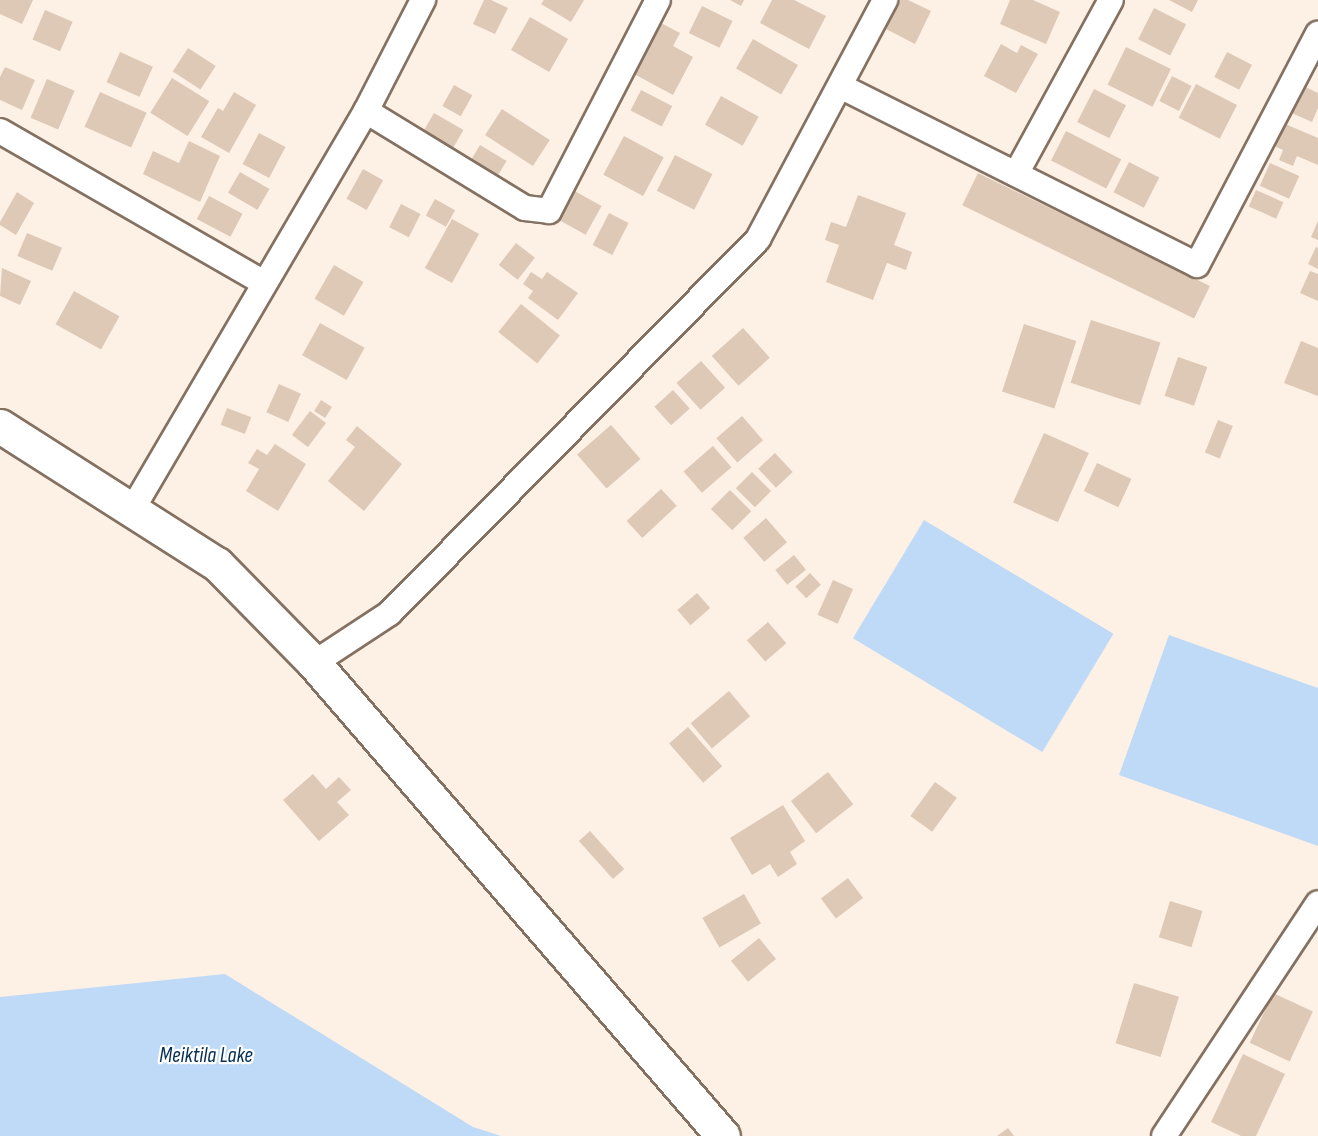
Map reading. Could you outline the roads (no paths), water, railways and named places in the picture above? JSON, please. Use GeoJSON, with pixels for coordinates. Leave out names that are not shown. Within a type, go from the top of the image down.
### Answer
{"type":"FeatureCollection","features":[{"type":"Feature","properties":{"kind":"street"},"geometry":{"type":"LineString","coordinates":[[132,510],[263,282],[366,111],[423,0]]}},
{"type":"Feature","properties":{"kind":"street"},"geometry":{"type":"LineString","coordinates":[[366,111],[525,208],[549,211],[658,0]]}},
{"type":"Feature","properties":{"kind":"street"},"geometry":{"type":"LineString","coordinates":[[314,663],[390,613],[758,239],[885,0]]}},
{"type":"Feature","properties":{"kind":"street"},"geometry":{"type":"LineString","coordinates":[[1016,174],[1111,0]]}},
{"type":"Feature","properties":{"kind":"street"},"geometry":{"type":"LineString","coordinates":[[840,86],[1197,265],[1318,34]]}},
{"type":"Feature","properties":{"kind":"street"},"geometry":{"type":"LineString","coordinates":[[0,131],[263,282]]}},
{"type":"Feature","properties":{"kind":"street"},"geometry":{"type":"LineString","coordinates":[[0,426],[218,564],[314,663],[723,1136]]}},
{"type":"Feature","properties":{"kind":"street"},"geometry":{"type":"LineString","coordinates":[[1164,1136],[1318,903]]}},
{"type":"Feature","properties":{"kind":"water"},"geometry":{"type":"Polygon","coordinates":[[[924,520],[1113,634],[1042,752],[853,638],[924,520]]]}},
{"type":"Feature","properties":{"kind":"water"},"geometry":{"type":"Polygon","coordinates":[[[1169,635],[1318,688],[1318,846],[1119,775],[1169,635]]]}},
{"type":"Feature","properties":{"kind":"water","name":"Meiktila Lake"},"geometry":{"type":"Polygon","coordinates":[[[225,974],[473,1127],[501,1136],[0,1136],[0,997],[225,974]]]}}]}
